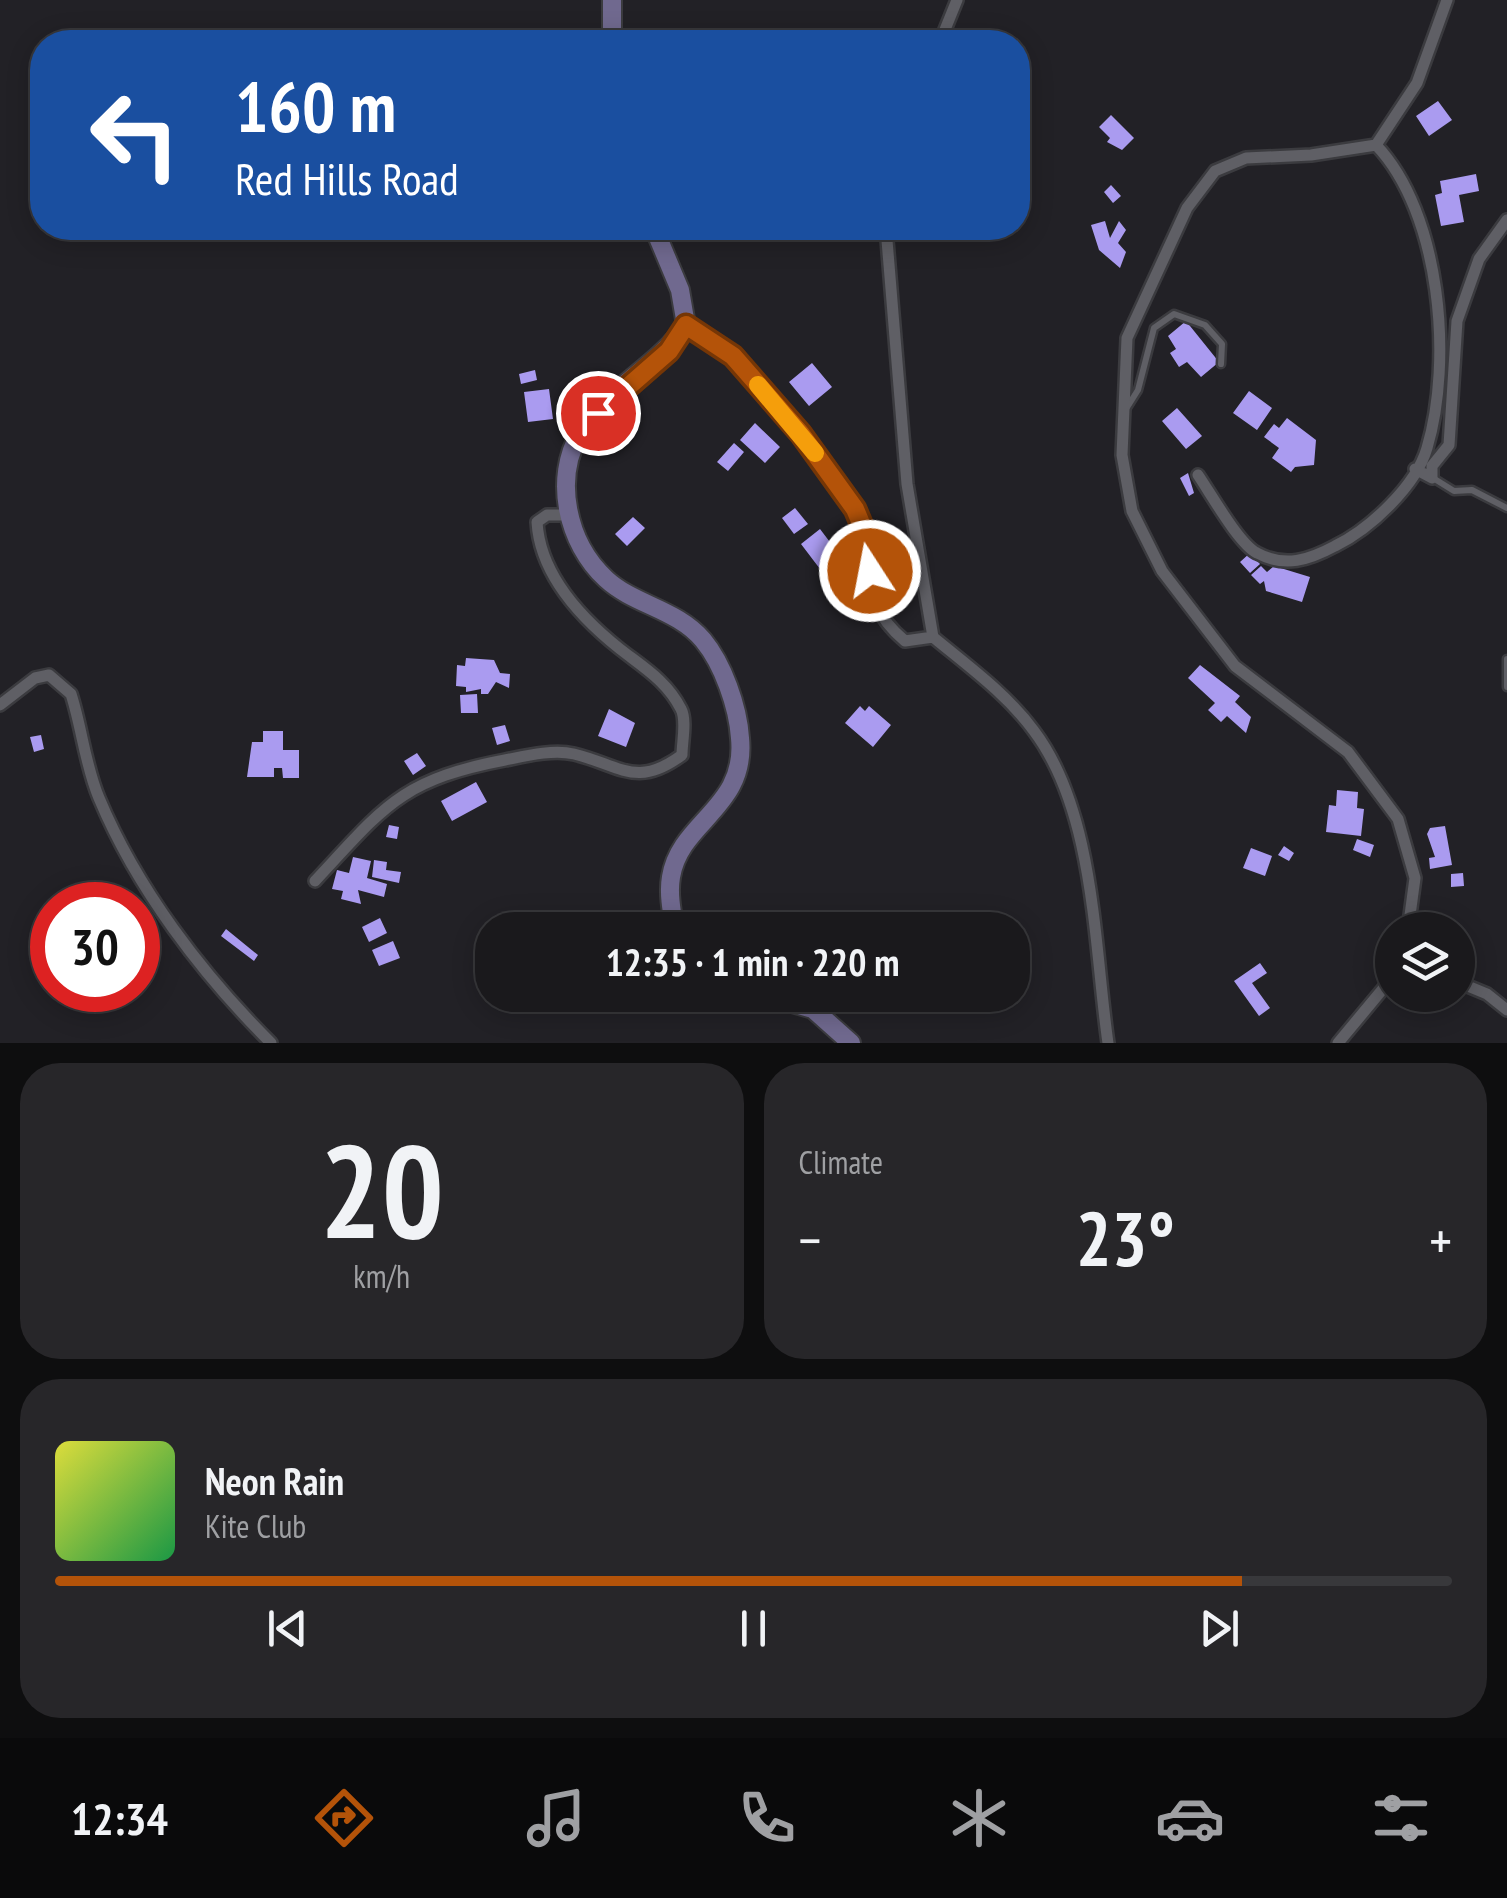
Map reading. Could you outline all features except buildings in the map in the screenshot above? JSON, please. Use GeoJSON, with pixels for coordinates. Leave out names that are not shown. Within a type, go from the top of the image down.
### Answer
{"type":"FeatureCollection","features":[{"type":"Feature","properties":{"kind":"main road"},"geometry":{"type":"LineString","coordinates":[[612,0],[612,30]]}},
{"type":"Feature","properties":{"kind":"main road"},"geometry":{"type":"LineString","coordinates":[[659,240],[686,306],[686,325],[669,351],[580,431],[564,470],[569,515],[587,556],[608,581],[674,616],[701,638],[720,665],[740,736],[739,772],[728,798],[688,842],[671,874],[674,912]]}},
{"type":"Feature","properties":{"kind":"main road"},"geometry":{"type":"LineString","coordinates":[[816,1012],[852,1043]]}},
{"type":"Feature","properties":{"kind":"street"},"geometry":{"type":"LineString","coordinates":[[945,30],[957,0]]}},
{"type":"Feature","properties":{"kind":"street"},"geometry":{"type":"LineString","coordinates":[[1410,912],[1415,878],[1398,819],[1348,752],[1235,666],[1162,572],[1132,511],[1122,454],[1123,415],[1127,338],[1187,208],[1215,170],[1246,158],[1311,155],[1376,145],[1418,83],[1447,0]]}},
{"type":"Feature","properties":{"kind":"street"},"geometry":{"type":"LineString","coordinates":[[1198,475],[1252,551],[1276,562],[1308,560],[1342,543],[1401,492],[1426,451],[1442,337],[1421,230],[1395,164],[1376,145]]}},
{"type":"Feature","properties":{"kind":"street"},"geometry":{"type":"LineString","coordinates":[[1415,469],[1432,478],[1432,466],[1449,445],[1457,321],[1479,259],[1507,220]]}},
{"type":"Feature","properties":{"kind":"street"},"geometry":{"type":"LineString","coordinates":[[887,240],[907,484],[933,637],[1003,696],[1036,733],[1065,792],[1086,860],[1108,1043]]}},
{"type":"Feature","properties":{"kind":"street"},"geometry":{"type":"LineString","coordinates":[[686,325],[733,356],[801,434],[855,509],[868,540],[872,602],[885,624],[905,641],[933,637]]}},
{"type":"Feature","properties":{"kind":"street"},"geometry":{"type":"LineString","coordinates":[[315,881],[382,808],[420,782],[462,768],[531,755],[571,754],[619,772],[642,775],[682,756],[683,712],[650,668],[596,629],[564,593],[538,548],[537,522],[547,515],[569,515]]}},
{"type":"Feature","properties":{"kind":"street"},"geometry":{"type":"LineString","coordinates":[[0,705],[34,678],[49,675],[61,681],[71,694],[97,794],[116,834],[172,927],[242,1014],[272,1043]]}},
{"type":"Feature","properties":{"kind":"street"},"geometry":{"type":"LineString","coordinates":[[1475,989],[1507,1010]]}},
{"type":"Feature","properties":{"kind":"street"},"geometry":{"type":"LineString","coordinates":[[1338,1043],[1375,1000]]}},
{"type":"Feature","properties":{"kind":"lane"},"geometry":{"type":"LineString","coordinates":[[1123,415],[1138,390],[1154,328],[1174,314],[1205,326],[1222,344],[1221,364]]}},
{"type":"Feature","properties":{"kind":"lane"},"geometry":{"type":"LineString","coordinates":[[1432,478],[1454,492],[1472,490],[1507,508]]}},
{"type":"Feature","properties":{"kind":"lane"},"geometry":{"type":"LineString","coordinates":[[1507,660],[1507,686]]}},
{"type":"Feature","properties":{"kind":"slow traffic"},"geometry":{"type":"LineString","coordinates":[[758,385],[815,453]]}},
{"type":"Feature","properties":{"kind":"route"},"geometry":{"type":"LineString","coordinates":[[598,413],[669,351],[686,325],[733,356],[801,434],[855,509],[868,540],[870,571]]}}]}
